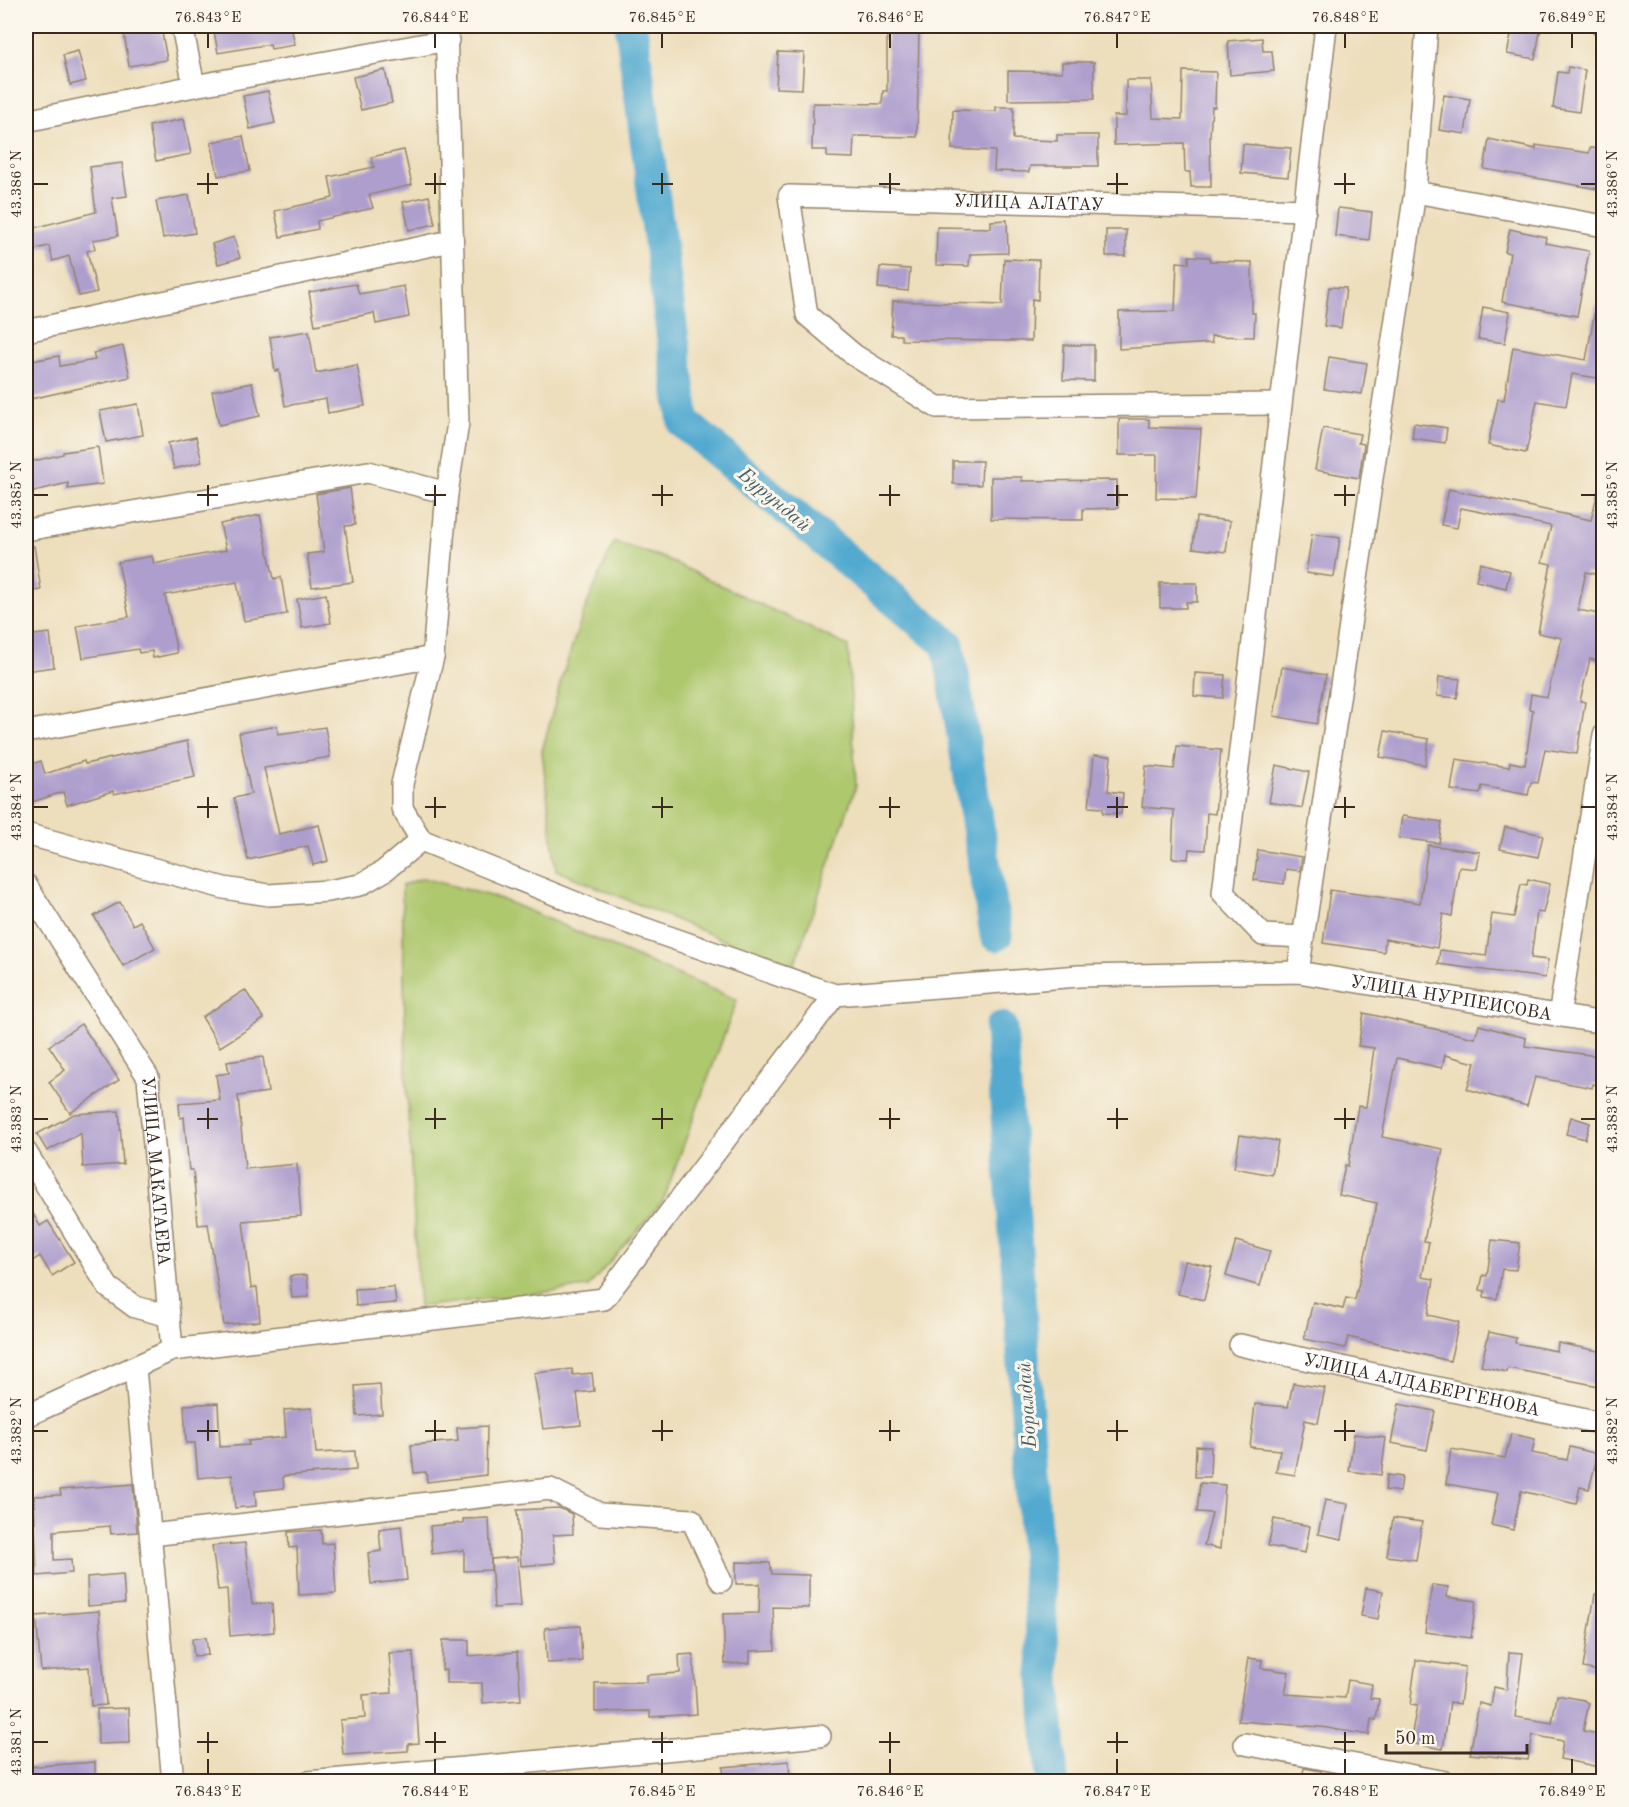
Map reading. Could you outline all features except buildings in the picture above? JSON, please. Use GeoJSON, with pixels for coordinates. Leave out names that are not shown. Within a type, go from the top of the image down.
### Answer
{"type":"FeatureCollection","features":[{"type":"Feature","properties":{"kind":"street"},"geometry":{"type":"LineString","coordinates":[[182,26],[194,86]]}},
{"type":"Feature","properties":{"kind":"street"},"geometry":{"type":"LineString","coordinates":[[1303,938],[1263,935],[1223,893],[1326,26]]}},
{"type":"Feature","properties":{"kind":"street"},"geometry":{"type":"LineString","coordinates":[[1298,972],[1415,192],[1427,26]]}},
{"type":"Feature","properties":{"kind":"street"},"geometry":{"type":"LineString","coordinates":[[26,121],[447,33],[458,423],[447,493],[433,657],[402,784],[402,808],[421,840],[606,915],[835,995],[604,1299],[172,1350],[26,1416]]}},
{"type":"Feature","properties":{"kind":"street"},"geometry":{"type":"LineString","coordinates":[[1415,192],[1604,226]]}},
{"type":"Feature","properties":{"kind":"street","name":"УЛИЦА АЛАТАУ"},"geometry":{"type":"LineString","coordinates":[[1281,404],[937,407],[854,355],[807,315],[789,196],[1305,210]]}},
{"type":"Feature","properties":{"kind":"street"},"geometry":{"type":"LineString","coordinates":[[26,331],[452,241]]}},
{"type":"Feature","properties":{"kind":"street"},"geometry":{"type":"LineString","coordinates":[[26,530],[368,472],[447,493]]}},
{"type":"Feature","properties":{"kind":"street"},"geometry":{"type":"LineString","coordinates":[[26,732],[433,657]]}},
{"type":"Feature","properties":{"kind":"street"},"geometry":{"type":"LineString","coordinates":[[1558,1016],[1604,735]]}},
{"type":"Feature","properties":{"kind":"street"},"geometry":{"type":"LineString","coordinates":[[26,834],[224,888],[269,895],[328,891],[360,885],[384,871],[421,840]]}},
{"type":"Feature","properties":{"kind":"street","name":"УЛИЦА МАКАТАЕВА"},"geometry":{"type":"LineString","coordinates":[[26,885],[148,1077],[172,1350]]}},
{"type":"Feature","properties":{"kind":"street","name":"УЛИЦА НУРПЕИСОВА"},"geometry":{"type":"LineString","coordinates":[[835,995],[1079,976],[1298,972],[1604,1023]]}},
{"type":"Feature","properties":{"kind":"street"},"geometry":{"type":"LineString","coordinates":[[26,1152],[108,1287],[135,1307],[169,1316]]}},
{"type":"Feature","properties":{"kind":"street","name":"УЛИЦА АЛДАБЕРГЕНОВА"},"geometry":{"type":"LineString","coordinates":[[1240,1345],[1604,1424]]}},
{"type":"Feature","properties":{"kind":"street"},"geometry":{"type":"LineString","coordinates":[[135,1368],[173,1782]]}},
{"type":"Feature","properties":{"kind":"street"},"geometry":{"type":"LineString","coordinates":[[151,1535],[550,1489],[600,1514],[692,1520],[721,1581]]}},
{"type":"Feature","properties":{"kind":"street"},"geometry":{"type":"LineString","coordinates":[[308,1782],[820,1736]]}},
{"type":"Feature","properties":{"kind":"street"},"geometry":{"type":"LineString","coordinates":[[1245,1744],[1395,1777],[1445,1782]]}},
{"type":"Feature","properties":{"kind":"green space"},"geometry":{"type":"Polygon","coordinates":[[[614,542],[664,558],[848,646],[856,786],[793,969],[556,870],[542,751],[562,677],[584,611],[614,542]]]}},
{"type":"Feature","properties":{"kind":"green space"},"geometry":{"type":"Polygon","coordinates":[[[423,878],[501,899],[737,1000],[663,1201],[588,1287],[419,1307],[406,1074],[402,885],[423,878]]]}},
{"type":"Feature","properties":{"kind":"waterway","name":"Бурундай"},"geometry":{"type":"LineString","coordinates":[[631,26],[684,423],[948,645],[996,935]]}},
{"type":"Feature","properties":{"kind":"waterway","name":"Боралдай"},"geometry":{"type":"LineString","coordinates":[[1001,1028],[1052,1782]]}}]}
